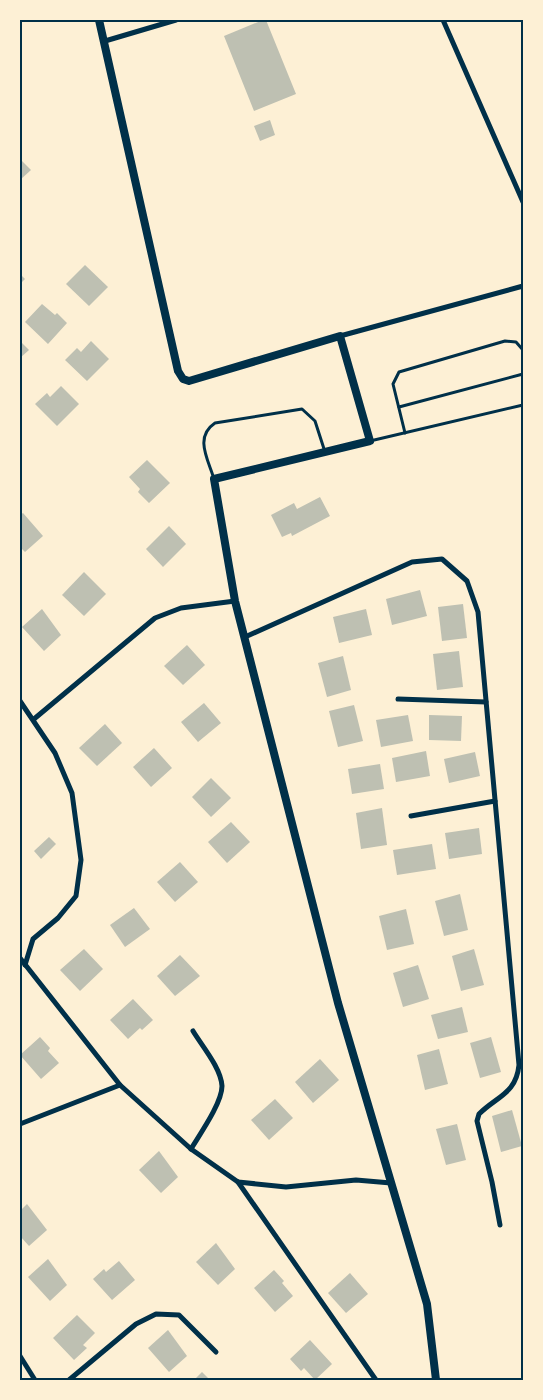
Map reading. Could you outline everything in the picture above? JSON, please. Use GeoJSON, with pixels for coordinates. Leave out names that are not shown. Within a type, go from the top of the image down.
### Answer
{"type":"FeatureCollection","features":[{"type":"Feature","properties":{"kind":"street"},"geometry":{"type":"LineString","coordinates":[[99,20],[105,40],[130,166],[178,371],[183,379],[190,381],[340,336],[523,286]]}},
{"type":"Feature","properties":{"kind":"street"},"geometry":{"type":"LineString","coordinates":[[105,40],[176,20]]}},
{"type":"Feature","properties":{"kind":"street"},"geometry":{"type":"LineString","coordinates":[[443,20],[523,202]]}},
{"type":"Feature","properties":{"kind":"street"},"geometry":{"type":"LineString","coordinates":[[340,336],[370,441],[214,479],[235,601],[338,1003],[428,1304],[436,1380]]}},
{"type":"Feature","properties":{"kind":"street"},"geometry":{"type":"LineString","coordinates":[[245,638],[412,562],[442,559],[466,581],[478,612],[520,1065],[518,1077],[511,1088],[479,1114],[478,1122],[500,1225]]}},
{"type":"Feature","properties":{"kind":"street"},"geometry":{"type":"LineString","coordinates":[[34,719],[155,618],[181,608],[235,601]]}},
{"type":"Feature","properties":{"kind":"street"},"geometry":{"type":"LineString","coordinates":[[398,699],[486,702]]}},
{"type":"Feature","properties":{"kind":"street"},"geometry":{"type":"LineString","coordinates":[[20,701],[34,719],[55,753],[72,794],[81,860],[76,896],[58,918],[33,939],[25,965]]}},
{"type":"Feature","properties":{"kind":"street"},"geometry":{"type":"LineString","coordinates":[[411,816],[495,801]]}},
{"type":"Feature","properties":{"kind":"street"},"geometry":{"type":"LineString","coordinates":[[20,958],[120,1085],[191,1149],[238,1182],[376,1380]]}},
{"type":"Feature","properties":{"kind":"street"},"geometry":{"type":"LineString","coordinates":[[191,1149],[216,1104],[222,1086],[217,1071],[193,1030]]}},
{"type":"Feature","properties":{"kind":"street"},"geometry":{"type":"LineString","coordinates":[[20,1124],[120,1085]]}},
{"type":"Feature","properties":{"kind":"street"},"geometry":{"type":"LineString","coordinates":[[238,1182],[286,1187],[356,1180],[391,1184]]}},
{"type":"Feature","properties":{"kind":"street"},"geometry":{"type":"LineString","coordinates":[[69,1380],[136,1324],[156,1314],[179,1315],[216,1352]]}},
{"type":"Feature","properties":{"kind":"street"},"geometry":{"type":"LineString","coordinates":[[20,1356],[35,1380]]}},
{"type":"Feature","properties":{"kind":"lane"},"geometry":{"type":"LineString","coordinates":[[405,433],[393,384],[398,372],[504,340],[516,342],[523,350]]}},
{"type":"Feature","properties":{"kind":"lane"},"geometry":{"type":"LineString","coordinates":[[399,407],[523,374]]}},
{"type":"Feature","properties":{"kind":"lane"},"geometry":{"type":"LineString","coordinates":[[370,441],[523,405]]}},
{"type":"Feature","properties":{"kind":"lane"},"geometry":{"type":"LineString","coordinates":[[214,479],[202,440],[206,429],[215,423],[302,409],[315,421],[325,452]]}},
{"type":"Feature","properties":{"kind":"building"},"geometry":{"type":"Polygon","coordinates":[[[266,20],[296,94],[254,111],[224,36],[266,20]]]}},
{"type":"Feature","properties":{"kind":"building"},"geometry":{"type":"Polygon","coordinates":[[[270,120],[275,135],[260,141],[254,126],[270,120]]]}},
{"type":"Feature","properties":{"kind":"building"},"geometry":{"type":"Polygon","coordinates":[[[20,159],[31,170],[20,180],[20,159]]]}},
{"type":"Feature","properties":{"kind":"building"},"geometry":{"type":"Polygon","coordinates":[[[85,265],[108,287],[89,306],[66,284],[85,265]]]}},
{"type":"Feature","properties":{"kind":"building"},"geometry":{"type":"Polygon","coordinates":[[[20,274],[25,279],[20,284],[20,274]]]}},
{"type":"Feature","properties":{"kind":"building"},"geometry":{"type":"Polygon","coordinates":[[[42,304],[55,315],[57,313],[67,323],[48,344],[25,322],[42,304]]]}},
{"type":"Feature","properties":{"kind":"building"},"geometry":{"type":"Polygon","coordinates":[[[20,341],[29,350],[20,358],[20,341]]]}},
{"type":"Feature","properties":{"kind":"building"},"geometry":{"type":"Polygon","coordinates":[[[91,341],[109,359],[87,381],[65,360],[77,348],[81,352],[91,341]]]}},
{"type":"Feature","properties":{"kind":"building"},"geometry":{"type":"Polygon","coordinates":[[[61,386],[79,404],[57,426],[35,404],[47,393],[50,397],[61,386]]]}},
{"type":"Feature","properties":{"kind":"building"},"geometry":{"type":"Polygon","coordinates":[[[147,460],[170,483],[149,503],[138,492],[140,489],[129,477],[147,460]]]}},
{"type":"Feature","properties":{"kind":"building"},"geometry":{"type":"Polygon","coordinates":[[[320,497],[330,516],[292,536],[291,533],[282,537],[271,515],[294,503],[297,509],[320,497]]]}},
{"type":"Feature","properties":{"kind":"building"},"geometry":{"type":"Polygon","coordinates":[[[23,513],[43,536],[25,552],[20,547],[20,515],[23,513]]]}},
{"type":"Feature","properties":{"kind":"building"},"geometry":{"type":"Polygon","coordinates":[[[169,526],[186,544],[163,567],[146,549],[169,526]]]}},
{"type":"Feature","properties":{"kind":"building"},"geometry":{"type":"Polygon","coordinates":[[[84,572],[106,594],[84,616],[62,595],[84,572]]]}},
{"type":"Feature","properties":{"kind":"building"},"geometry":{"type":"Polygon","coordinates":[[[420,590],[427,616],[392,625],[386,599],[420,590]]]}},
{"type":"Feature","properties":{"kind":"building"},"geometry":{"type":"Polygon","coordinates":[[[463,604],[467,638],[442,641],[438,607],[463,604]]]}},
{"type":"Feature","properties":{"kind":"building"},"geometry":{"type":"Polygon","coordinates":[[[42,609],[61,635],[44,651],[22,627],[42,609]]]}},
{"type":"Feature","properties":{"kind":"building"},"geometry":{"type":"Polygon","coordinates":[[[366,609],[372,635],[339,643],[333,617],[366,609]]]}},
{"type":"Feature","properties":{"kind":"building"},"geometry":{"type":"Polygon","coordinates":[[[187,645],[205,665],[183,685],[164,666],[187,645]]]}},
{"type":"Feature","properties":{"kind":"building"},"geometry":{"type":"Polygon","coordinates":[[[459,651],[463,687],[437,690],[433,654],[459,651]]]}},
{"type":"Feature","properties":{"kind":"building"},"geometry":{"type":"Polygon","coordinates":[[[343,656],[351,690],[327,697],[318,663],[343,656]]]}},
{"type":"Feature","properties":{"kind":"building"},"geometry":{"type":"Polygon","coordinates":[[[204,703],[221,723],[198,742],[181,722],[204,703]]]}},
{"type":"Feature","properties":{"kind":"building"},"geometry":{"type":"Polygon","coordinates":[[[354,705],[363,741],[338,747],[329,711],[354,705]]]}},
{"type":"Feature","properties":{"kind":"building"},"geometry":{"type":"Polygon","coordinates":[[[408,715],[413,741],[381,747],[376,720],[408,715]]]}},
{"type":"Feature","properties":{"kind":"building"},"geometry":{"type":"Polygon","coordinates":[[[429,715],[462,716],[461,741],[429,740],[429,715]]]}},
{"type":"Feature","properties":{"kind":"building"},"geometry":{"type":"Polygon","coordinates":[[[105,724],[122,743],[97,766],[79,748],[105,724]]]}},
{"type":"Feature","properties":{"kind":"building"},"geometry":{"type":"Polygon","coordinates":[[[154,748],[172,768],[151,787],[133,767],[154,748]]]}},
{"type":"Feature","properties":{"kind":"building"},"geometry":{"type":"Polygon","coordinates":[[[426,751],[430,776],[396,782],[392,758],[426,751]]]}},
{"type":"Feature","properties":{"kind":"building"},"geometry":{"type":"Polygon","coordinates":[[[475,752],[480,776],[449,783],[444,759],[475,752]]]}},
{"type":"Feature","properties":{"kind":"building"},"geometry":{"type":"Polygon","coordinates":[[[380,764],[384,789],[352,794],[348,769],[380,764]]]}},
{"type":"Feature","properties":{"kind":"building"},"geometry":{"type":"Polygon","coordinates":[[[211,778],[231,798],[211,817],[192,797],[211,778]]]}},
{"type":"Feature","properties":{"kind":"building"},"geometry":{"type":"Polygon","coordinates":[[[382,808],[387,845],[361,849],[356,813],[382,808]]]}},
{"type":"Feature","properties":{"kind":"building"},"geometry":{"type":"Polygon","coordinates":[[[231,822],[250,842],[227,863],[208,842],[231,822]]]}},
{"type":"Feature","properties":{"kind":"building"},"geometry":{"type":"Polygon","coordinates":[[[479,828],[482,854],[449,859],[445,833],[479,828]]]}},
{"type":"Feature","properties":{"kind":"building"},"geometry":{"type":"Polygon","coordinates":[[[49,837],[56,844],[41,859],[34,851],[49,837]]]}},
{"type":"Feature","properties":{"kind":"building"},"geometry":{"type":"Polygon","coordinates":[[[432,844],[436,869],[397,875],[393,850],[432,844]]]}},
{"type":"Feature","properties":{"kind":"building"},"geometry":{"type":"Polygon","coordinates":[[[180,862],[198,882],[175,902],[157,882],[180,862]]]}},
{"type":"Feature","properties":{"kind":"building"},"geometry":{"type":"Polygon","coordinates":[[[460,894],[468,930],[444,936],[435,901],[460,894]]]}},
{"type":"Feature","properties":{"kind":"building"},"geometry":{"type":"Polygon","coordinates":[[[134,908],[150,929],[125,947],[110,925],[134,908]]]}},
{"type":"Feature","properties":{"kind":"building"},"geometry":{"type":"Polygon","coordinates":[[[406,909],[414,944],[387,950],[379,916],[406,909]]]}},
{"type":"Feature","properties":{"kind":"building"},"geometry":{"type":"Polygon","coordinates":[[[84,949],[103,969],[80,991],[60,970],[84,949]]]}},
{"type":"Feature","properties":{"kind":"building"},"geometry":{"type":"Polygon","coordinates":[[[474,949],[484,985],[461,991],[452,956],[474,949]]]}},
{"type":"Feature","properties":{"kind":"building"},"geometry":{"type":"Polygon","coordinates":[[[180,955],[200,976],[175,996],[157,976],[180,955]]]}},
{"type":"Feature","properties":{"kind":"building"},"geometry":{"type":"Polygon","coordinates":[[[418,965],[429,999],[403,1007],[393,973],[418,965]]]}},
{"type":"Feature","properties":{"kind":"building"},"geometry":{"type":"Polygon","coordinates":[[[133,999],[153,1020],[128,1039],[110,1020],[133,999]]]}},
{"type":"Feature","properties":{"kind":"building"},"geometry":{"type":"Polygon","coordinates":[[[462,1007],[468,1032],[438,1039],[431,1015],[462,1007]]]}},
{"type":"Feature","properties":{"kind":"building"},"geometry":{"type":"Polygon","coordinates":[[[40,1037],[50,1048],[48,1051],[59,1063],[41,1079],[20,1055],[40,1037]]]}},
{"type":"Feature","properties":{"kind":"building"},"geometry":{"type":"Polygon","coordinates":[[[491,1037],[501,1072],[480,1078],[470,1043],[491,1037]]]}},
{"type":"Feature","properties":{"kind":"building"},"geometry":{"type":"Polygon","coordinates":[[[439,1049],[448,1084],[425,1090],[417,1055],[439,1049]]]}},
{"type":"Feature","properties":{"kind":"building"},"geometry":{"type":"Polygon","coordinates":[[[320,1059],[339,1080],[313,1103],[295,1082],[320,1059]]]}},
{"type":"Feature","properties":{"kind":"building"},"geometry":{"type":"Polygon","coordinates":[[[275,1099],[293,1118],[269,1140],[251,1120],[275,1099]]]}},
{"type":"Feature","properties":{"kind":"building"},"geometry":{"type":"Polygon","coordinates":[[[512,1110],[522,1146],[501,1152],[492,1116],[512,1110]]]}},
{"type":"Feature","properties":{"kind":"building"},"geometry":{"type":"Polygon","coordinates":[[[457,1124],[466,1160],[446,1165],[436,1129],[457,1124]]]}},
{"type":"Feature","properties":{"kind":"building"},"geometry":{"type":"Polygon","coordinates":[[[159,1151],[178,1177],[161,1193],[139,1170],[159,1151]]]}},
{"type":"Feature","properties":{"kind":"building"},"geometry":{"type":"Polygon","coordinates":[[[27,1204],[47,1230],[29,1246],[20,1236],[20,1211],[27,1204]]]}},
{"type":"Feature","properties":{"kind":"building"},"geometry":{"type":"Polygon","coordinates":[[[216,1243],[235,1269],[218,1285],[196,1262],[216,1243]]]}},
{"type":"Feature","properties":{"kind":"building"},"geometry":{"type":"Polygon","coordinates":[[[48,1259],[67,1285],[50,1301],[28,1277],[48,1259]]]}},
{"type":"Feature","properties":{"kind":"building"},"geometry":{"type":"Polygon","coordinates":[[[119,1261],[135,1280],[112,1300],[93,1279],[104,1269],[106,1272],[119,1261]]]}},
{"type":"Feature","properties":{"kind":"building"},"geometry":{"type":"Polygon","coordinates":[[[274,1270],[284,1281],[282,1283],[293,1296],[275,1312],[254,1288],[274,1270]]]}},
{"type":"Feature","properties":{"kind":"building"},"geometry":{"type":"Polygon","coordinates":[[[350,1273],[368,1294],[346,1313],[328,1293],[350,1273]]]}},
{"type":"Feature","properties":{"kind":"building"},"geometry":{"type":"Polygon","coordinates":[[[77,1315],[95,1333],[83,1345],[87,1348],[74,1360],[53,1338],[77,1315]]]}},
{"type":"Feature","properties":{"kind":"building"},"geometry":{"type":"Polygon","coordinates":[[[168,1330],[187,1356],[169,1372],[148,1348],[168,1330]]]}},
{"type":"Feature","properties":{"kind":"building"},"geometry":{"type":"Polygon","coordinates":[[[310,1340],[332,1364],[315,1380],[304,1368],[301,1371],[290,1359],[310,1340]]]}},
{"type":"Feature","properties":{"kind":"building"},"geometry":{"type":"Polygon","coordinates":[[[202,1372],[210,1380],[194,1380],[202,1372]]]}}]}
